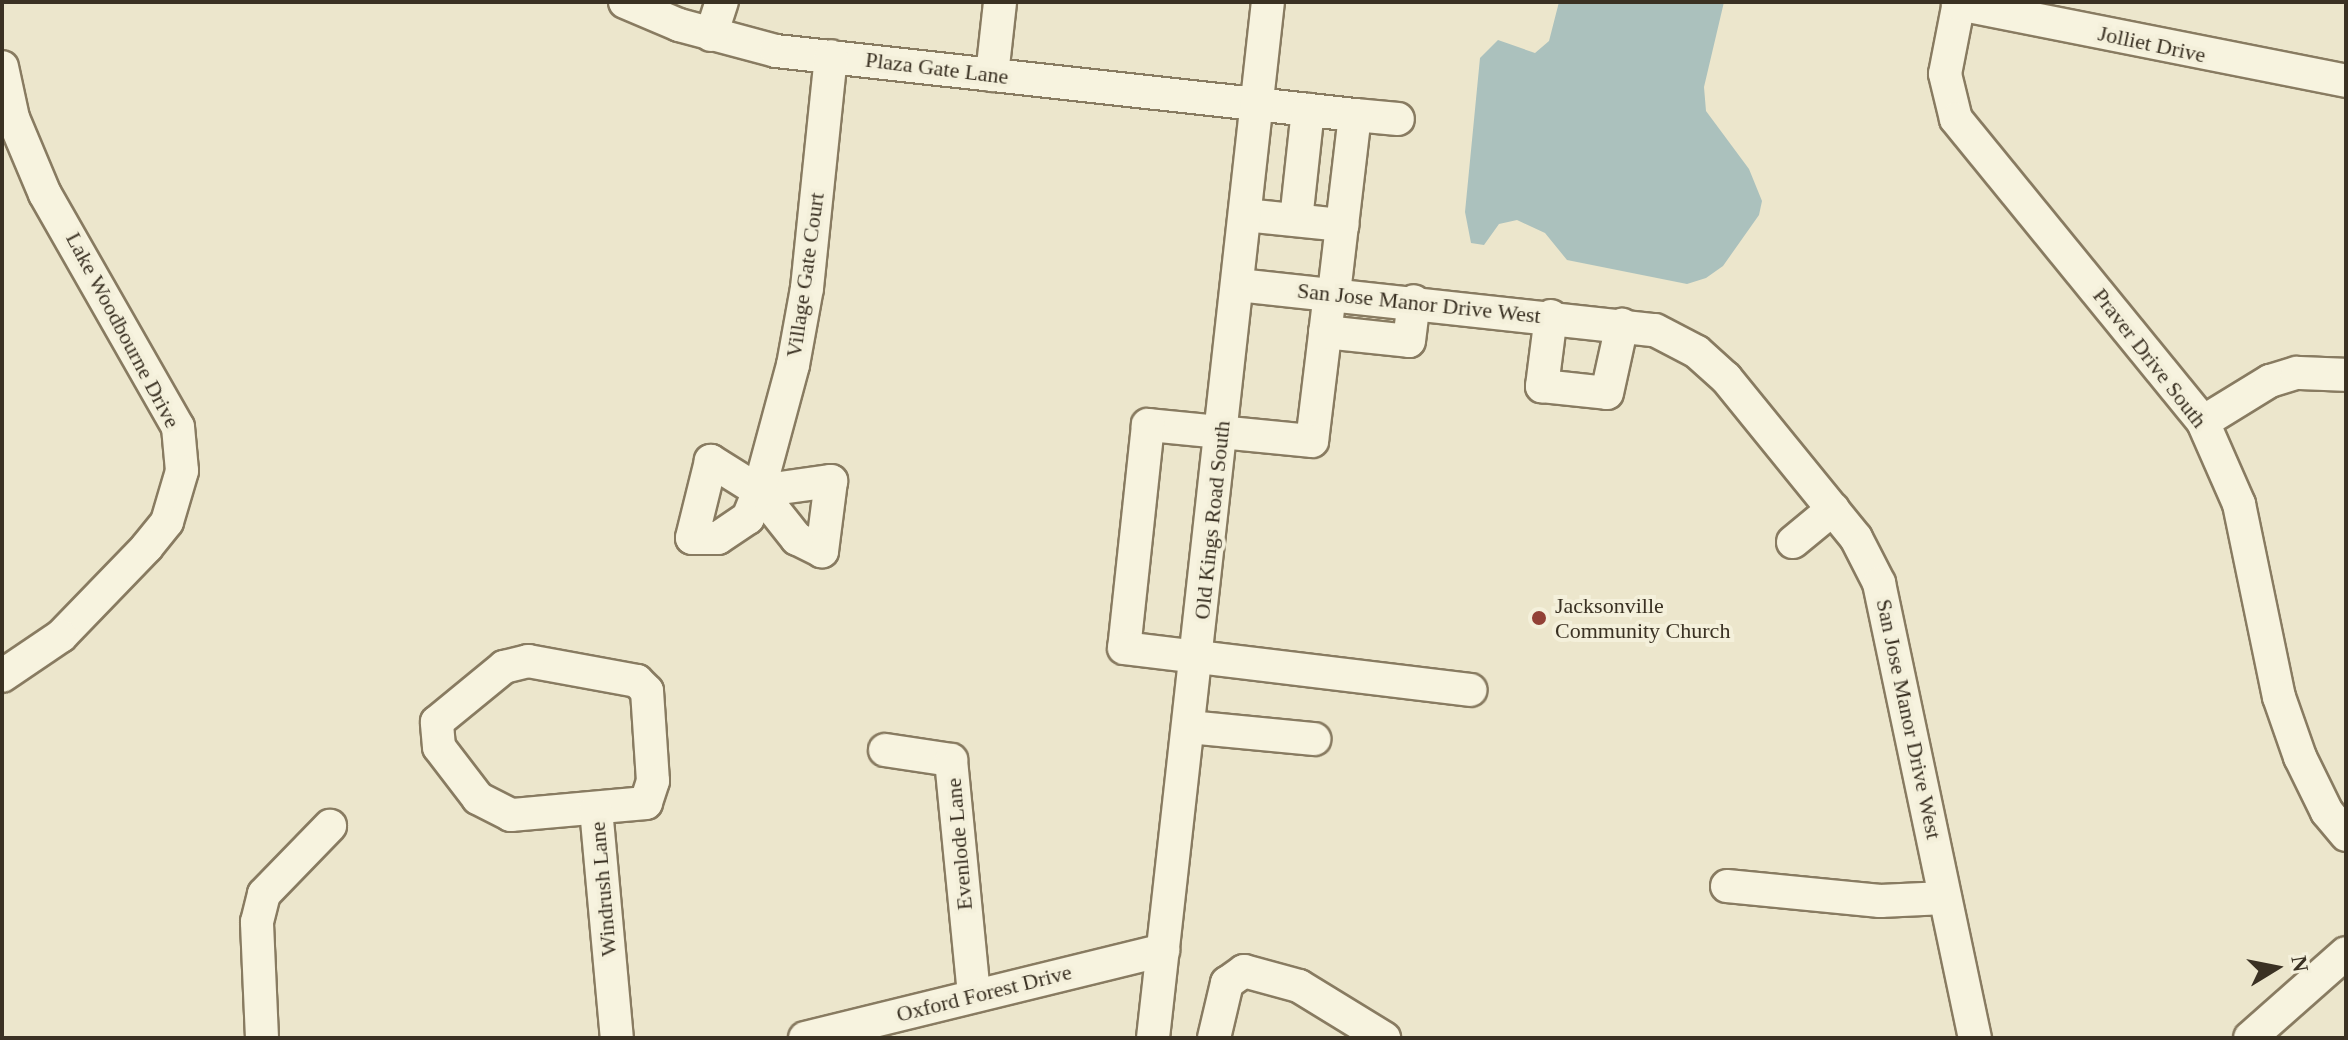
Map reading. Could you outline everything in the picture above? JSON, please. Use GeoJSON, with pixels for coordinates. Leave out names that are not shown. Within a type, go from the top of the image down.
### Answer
{"type":"FeatureCollection","features":[{"type":"Feature","properties":{"kind":"street","name":"Plaza Gate Lane"},"geometry":{"type":"LineString","coordinates":[[625,2],[711,35],[776,51],[1256,107],[1398,119]]}},
{"type":"Feature","properties":{"kind":"street"},"geometry":{"type":"LineString","coordinates":[[711,35],[722,2]]}},
{"type":"Feature","properties":{"kind":"street"},"geometry":{"type":"LineString","coordinates":[[992,75],[1000,2]]}},
{"type":"Feature","properties":{"kind":"street","name":"Old Kings Road South"},"geometry":{"type":"LineString","coordinates":[[1153,1038],[1268,2]]}},
{"type":"Feature","properties":{"kind":"street","name":"Jolliet Drive"},"geometry":{"type":"LineString","coordinates":[[1959,3],[2346,81]]}},
{"type":"Feature","properties":{"kind":"street","name":"Praver Drive South"},"geometry":{"type":"LineString","coordinates":[[1959,3],[1945,74],[1956,119],[2203,422],[2239,504],[2279,697],[2295,742],[2327,812],[2346,835]]}},
{"type":"Feature","properties":{"kind":"street","name":"Village Gate Court"},"geometry":{"type":"LineString","coordinates":[[759,491],[793,365],[807,288],[831,56]]}},
{"type":"Feature","properties":{"kind":"street","name":"Lake Woodbourne Drive"},"geometry":{"type":"LineString","coordinates":[[2,67],[13,118],[45,194],[178,427],[182,471],[167,522],[147,547],[61,636],[2,676]]}},
{"type":"Feature","properties":{"kind":"street"},"geometry":{"type":"LineString","coordinates":[[1296,220],[1308,110]]}},
{"type":"Feature","properties":{"kind":"street"},"geometry":{"type":"LineString","coordinates":[[1355,115],[1312,441],[1148,425],[1124,648],[1470,690]]}},
{"type":"Feature","properties":{"kind":"street"},"geometry":{"type":"LineString","coordinates":[[1245,215],[1342,225]]}},
{"type":"Feature","properties":{"kind":"street","name":"San Jose Manor Drive West"},"geometry":{"type":"LineString","coordinates":[[1238,285],[1414,301],[1655,330],[1712,364],[1856,538],[1890,617],[1975,1038]]}},
{"type":"Feature","properties":{"kind":"street"},"geometry":{"type":"LineString","coordinates":[[1325,332],[1409,341],[1414,301]]}},
{"type":"Feature","properties":{"kind":"street"},"geometry":{"type":"LineString","coordinates":[[1551,316],[1542,386],[1607,393],[1622,325]]}},
{"type":"Feature","properties":{"kind":"street"},"geometry":{"type":"LineString","coordinates":[[2203,422],[2270,381],[2314,372],[2346,375]]}},
{"type":"Feature","properties":{"kind":"street"},"geometry":{"type":"LineString","coordinates":[[1793,542],[1833,509]]}},
{"type":"Feature","properties":{"kind":"street","name":"Windrush Lane"},"geometry":{"type":"LineString","coordinates":[[528,661],[637,681],[647,691],[653,781],[646,803],[596,809],[511,815],[478,798],[439,747],[437,722],[504,667],[528,661]]}},
{"type":"Feature","properties":{"kind":"street"},"geometry":{"type":"LineString","coordinates":[[1189,727],[1314,739]]}},
{"type":"Feature","properties":{"kind":"street","name":"Evenlode Lane"},"geometry":{"type":"LineString","coordinates":[[885,750],[951,760],[974,995]]}},
{"type":"Feature","properties":{"kind":"street","name":"Windrush Lane"},"geometry":{"type":"LineString","coordinates":[[596,809],[617,1038]]}},
{"type":"Feature","properties":{"kind":"street"},"geometry":{"type":"LineString","coordinates":[[262,1038],[257,922],[264,894],[330,826]]}},
{"type":"Feature","properties":{"kind":"street"},"geometry":{"type":"LineString","coordinates":[[1727,886],[1880,901],[1945,898]]}},
{"type":"Feature","properties":{"kind":"street","name":"Oxford Forest Drive"},"geometry":{"type":"LineString","coordinates":[[805,1038],[1163,950]]}},
{"type":"Feature","properties":{"kind":"street"},"geometry":{"type":"LineString","coordinates":[[2250,1038],[2346,953]]}},
{"type":"Feature","properties":{"kind":"street"},"geometry":{"type":"LineString","coordinates":[[1214,1038],[1227,983],[1244,971],[1299,986],[1393,1035]]}},
{"type":"Feature","properties":{"kind":"water"},"geometry":{"type":"Polygon","coordinates":[[[1559,2],[1724,2],[1704,87],[1706,111],[1749,169],[1762,201],[1759,215],[1723,266],[1706,278],[1687,284],[1567,260],[1545,233],[1517,220],[1499,224],[1484,245],[1471,243],[1465,212],[1480,58],[1498,40],[1535,53],[1549,41],[1559,2]]]}},
{"type":"Feature","properties":{"kind":"place","name":"Jacksonville Community Church"},"geometry":{"type":"Point","coordinates":[1539,618]}}]}
